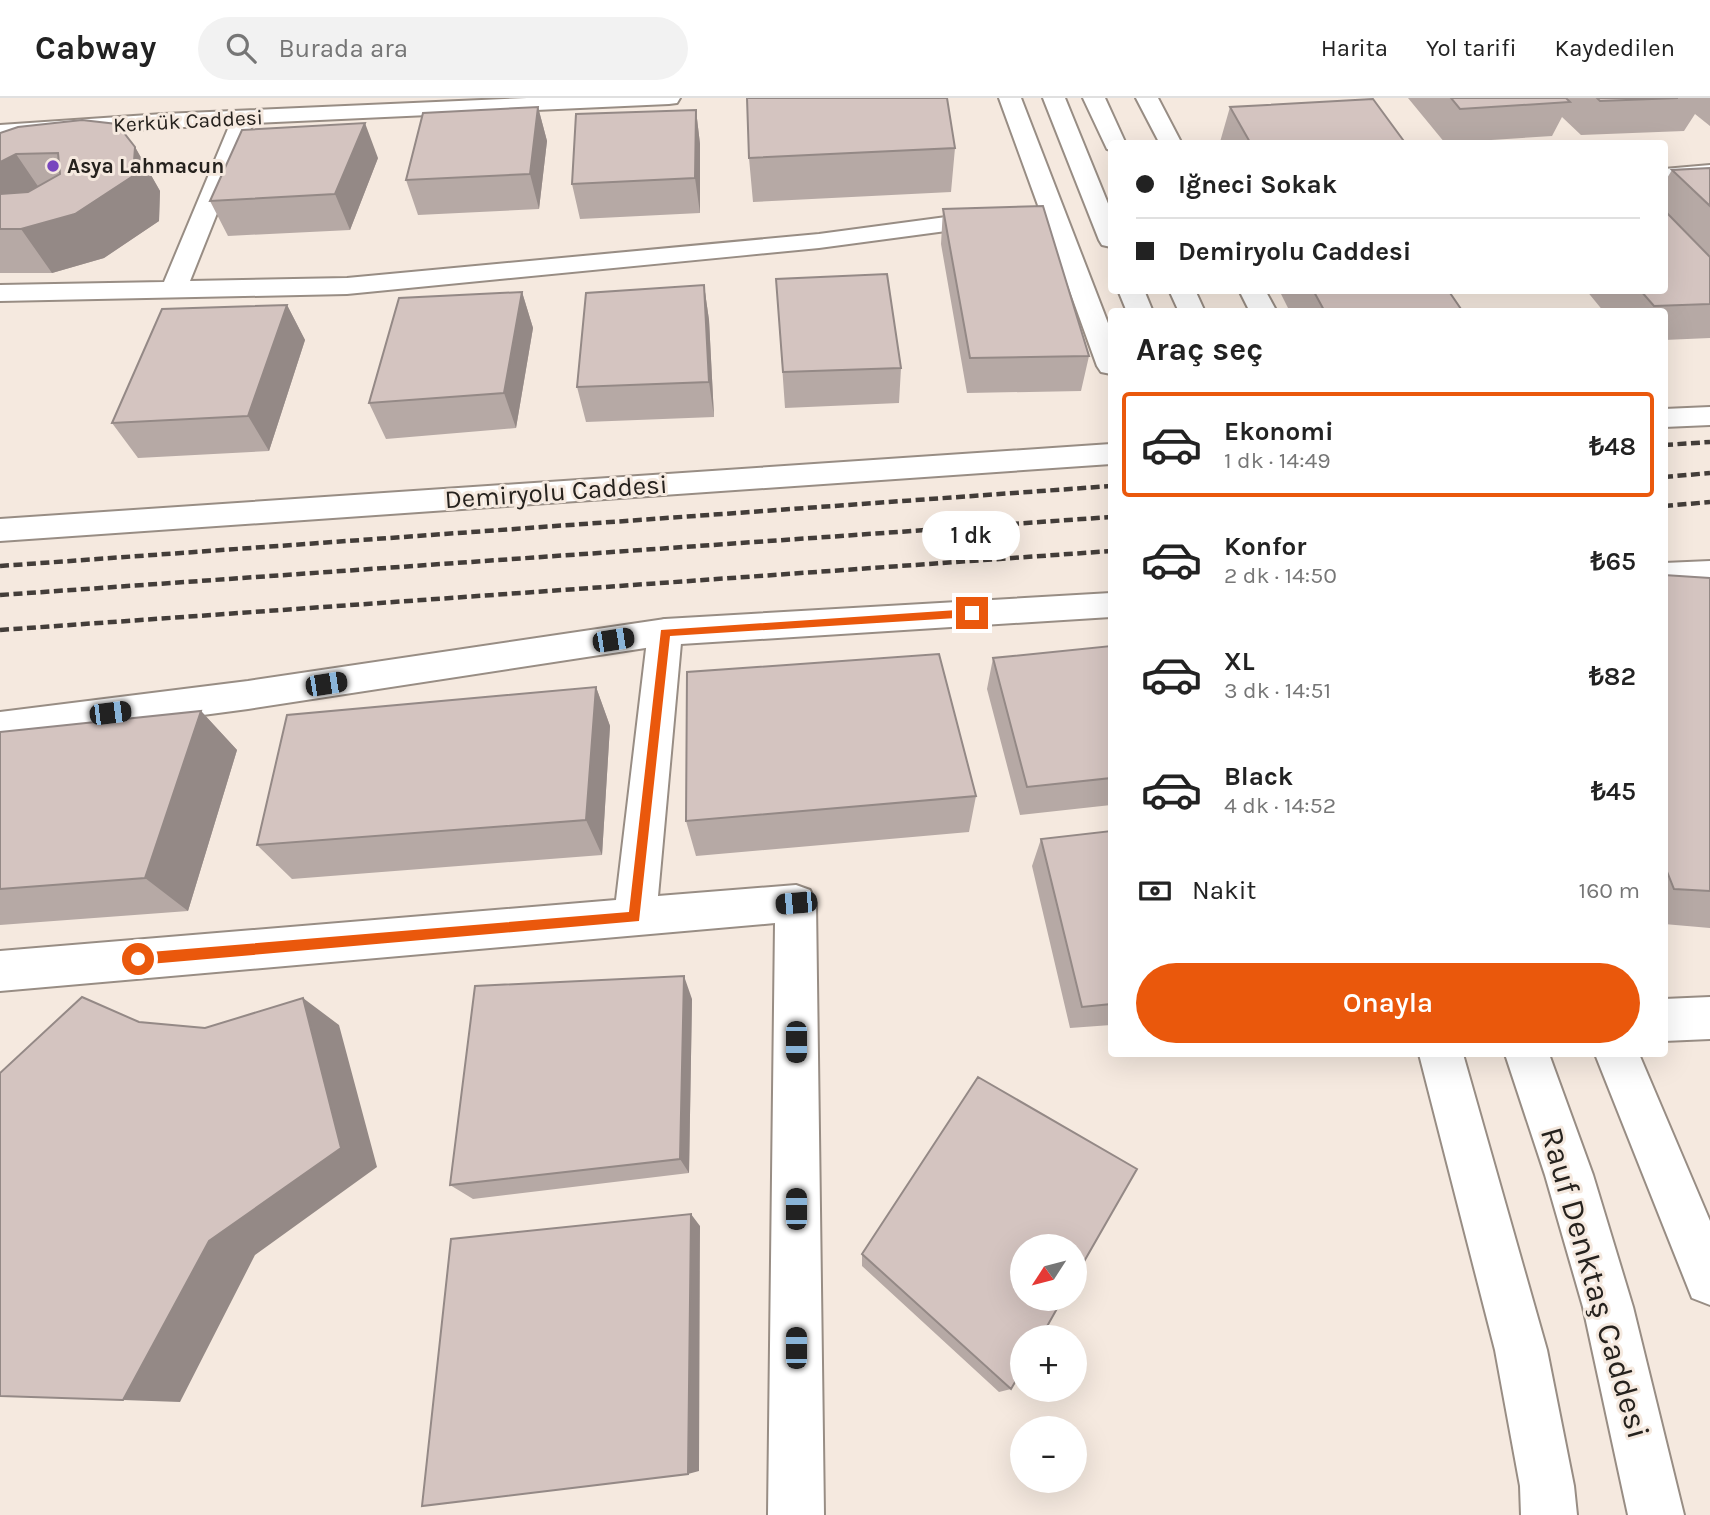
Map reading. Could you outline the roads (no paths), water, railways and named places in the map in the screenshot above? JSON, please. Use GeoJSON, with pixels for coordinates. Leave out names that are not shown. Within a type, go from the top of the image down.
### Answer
{"type":"FeatureCollection","features":[{"type":"Feature","properties":{"kind":"street","name":"Kerkük Caddesi"},"geometry":{"type":"LineString","coordinates":[[10,131],[669,98]]}},
{"type":"Feature","properties":{"kind":"street"},"geometry":{"type":"LineString","coordinates":[[1010,98],[1108,358]]}},
{"type":"Feature","properties":{"kind":"street"},"geometry":{"type":"LineString","coordinates":[[1054,98],[1108,233]]}},
{"type":"Feature","properties":{"kind":"street"},"geometry":{"type":"LineString","coordinates":[[1094,98],[1113,140]]}},
{"type":"Feature","properties":{"kind":"street"},"geometry":{"type":"LineString","coordinates":[[1147,98],[1169,140]]}},
{"type":"Feature","properties":{"kind":"street"},"geometry":{"type":"LineString","coordinates":[[173,291],[244,118]]}},
{"type":"Feature","properties":{"kind":"street"},"geometry":{"type":"LineString","coordinates":[[0,146],[10,131]]}},
{"type":"Feature","properties":{"kind":"street"},"geometry":{"type":"LineString","coordinates":[[1668,176],[1710,172]]}},
{"type":"Feature","properties":{"kind":"street"},"geometry":{"type":"LineString","coordinates":[[0,293],[347,286],[805,242],[976,220],[1054,214]]}},
{"type":"Feature","properties":{"kind":"street"},"geometry":{"type":"LineString","coordinates":[[1668,418],[1710,416]]}},
{"type":"Feature","properties":{"kind":"street","name":"Demiryolu Caddesi"},"geometry":{"type":"LineString","coordinates":[[0,530],[1108,454]]}},
{"type":"Feature","properties":{"kind":"street"},"geometry":{"type":"LineString","coordinates":[[1668,575],[1710,573]]}},
{"type":"Feature","properties":{"kind":"street"},"geometry":{"type":"LineString","coordinates":[[0,727],[248,695],[665,632],[1108,604]]}},
{"type":"Feature","properties":{"kind":"street"},"geometry":{"type":"LineString","coordinates":[[635,917],[665,632]]}},
{"type":"Feature","properties":{"kind":"street"},"geometry":{"type":"LineString","coordinates":[[0,971],[796,903],[796,1515]]}},
{"type":"Feature","properties":{"kind":"street"},"geometry":{"type":"LineString","coordinates":[[1668,1020],[1710,1018]]}},
{"type":"Feature","properties":{"kind":"street"},"geometry":{"type":"LineString","coordinates":[[1442,1057],[1521,1350],[1547,1486],[1549,1515]]}},
{"type":"Feature","properties":{"kind":"street","name":"Rauf Denktaş Caddesi"},"geometry":{"type":"LineString","coordinates":[[1528,1057],[1569,1175],[1608,1307],[1656,1515]]}},
{"type":"Feature","properties":{"kind":"street"},"geometry":{"type":"LineString","coordinates":[[1618,1057],[1710,1280]]}},
{"type":"Feature","properties":{"kind":"railway"},"geometry":{"type":"LineString","coordinates":[[1668,445],[1710,442]]}},
{"type":"Feature","properties":{"kind":"railway"},"geometry":{"type":"LineString","coordinates":[[1668,477],[1710,473]]}},
{"type":"Feature","properties":{"kind":"railway"},"geometry":{"type":"LineString","coordinates":[[0,566],[1108,486]]}},
{"type":"Feature","properties":{"kind":"railway"},"geometry":{"type":"LineString","coordinates":[[1668,506],[1710,502]]}},
{"type":"Feature","properties":{"kind":"railway"},"geometry":{"type":"LineString","coordinates":[[0,595],[1108,517]]}},
{"type":"Feature","properties":{"kind":"railway"},"geometry":{"type":"LineString","coordinates":[[0,630],[1108,551]]}},
{"type":"Feature","properties":{"kind":"place","name":"Asya Lahmacun"},"geometry":{"type":"Point","coordinates":[53,166]}}]}
